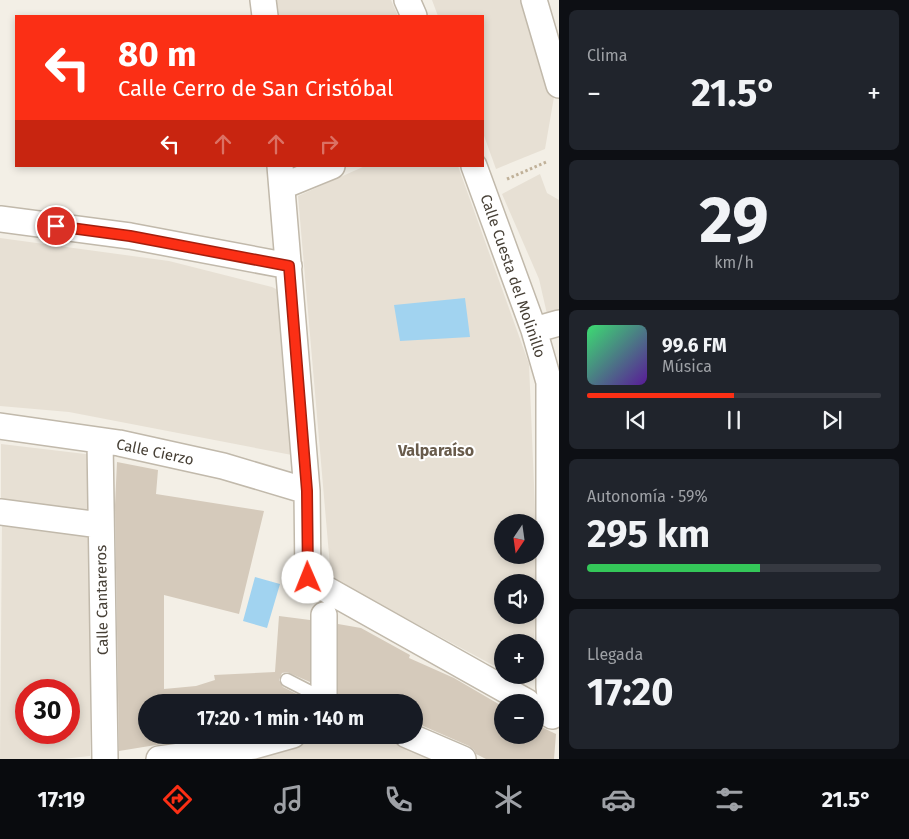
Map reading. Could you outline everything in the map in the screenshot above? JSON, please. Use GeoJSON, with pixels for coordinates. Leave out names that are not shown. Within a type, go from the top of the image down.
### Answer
{"type":"FeatureCollection","features":[{"type":"Feature","properties":{"kind":"street"},"geometry":{"type":"LineString","coordinates":[[263,0],[265,15]]}},
{"type":"Feature","properties":{"kind":"street"},"geometry":{"type":"LineString","coordinates":[[407,0],[414,15]]}},
{"type":"Feature","properties":{"kind":"street"},"geometry":{"type":"LineString","coordinates":[[534,0],[559,85]]}},
{"type":"Feature","properties":{"kind":"street"},"geometry":{"type":"LineString","coordinates":[[327,167],[282,176],[307,491],[308,578],[513,694]]}},
{"type":"Feature","properties":{"kind":"street","name":"Calle Cuesta del Molinillo"},"geometry":{"type":"LineString","coordinates":[[474,167],[534,330],[550,382],[549,714]]}},
{"type":"Feature","properties":{"kind":"street"},"geometry":{"type":"LineString","coordinates":[[0,219],[130,236],[289,266]]}},
{"type":"Feature","properties":{"kind":"street"},"geometry":{"type":"LineString","coordinates":[[534,330],[559,323]]}},
{"type":"Feature","properties":{"kind":"street","name":"Calle Cierzo"},"geometry":{"type":"LineString","coordinates":[[0,426],[119,443],[223,466],[307,491]]}},
{"type":"Feature","properties":{"kind":"street","name":"Calle Cantareros"},"geometry":{"type":"LineString","coordinates":[[100,441],[105,759]]}},
{"type":"Feature","properties":{"kind":"street"},"geometry":{"type":"LineString","coordinates":[[0,512],[100,526]]}},
{"type":"Feature","properties":{"kind":"street"},"geometry":{"type":"LineString","coordinates":[[324,615],[327,694]]}},
{"type":"Feature","properties":{"kind":"street"},"geometry":{"type":"LineString","coordinates":[[423,742],[463,759]]}},
{"type":"Feature","properties":{"kind":"street"},"geometry":{"type":"LineString","coordinates":[[159,759],[261,744]]}},
{"type":"Feature","properties":{"kind":"lane"},"geometry":{"type":"LineString","coordinates":[[287,680],[314,694]]}},
{"type":"Feature","properties":{"kind":"path"},"geometry":{"type":"LineString","coordinates":[[483,189],[546,162]]}},
{"type":"Feature","properties":{"kind":"shaded area"},"geometry":{"type":"Polygon","coordinates":[[[276,0],[391,0],[398,15],[278,15],[276,0]]]}},
{"type":"Feature","properties":{"kind":"shaded area"},"geometry":{"type":"Polygon","coordinates":[[[432,0],[521,0],[554,97],[545,149],[496,169],[484,136],[484,15],[438,15],[432,0]]]}},
{"type":"Feature","properties":{"kind":"shaded area"},"geometry":{"type":"Polygon","coordinates":[[[363,167],[458,167],[529,364],[535,514],[494,514],[494,564],[537,564],[538,574],[494,574],[494,624],[535,624],[535,634],[494,634],[494,666],[331,578],[298,196],[363,167]]]}},
{"type":"Feature","properties":{"kind":"shaded area"},"geometry":{"type":"Polygon","coordinates":[[[540,174],[547,193],[559,200],[559,313],[547,314],[539,279],[502,194],[540,174]]]}},
{"type":"Feature","properties":{"kind":"shaded area"},"geometry":{"type":"Polygon","coordinates":[[[0,238],[169,261],[272,287],[280,291],[292,455],[69,412],[0,406],[0,238]]]}},
{"type":"Feature","properties":{"kind":"shaded area"},"geometry":{"type":"Polygon","coordinates":[[[1,444],[94,455],[95,517],[1,504],[1,444]]]}},
{"type":"Feature","properties":{"kind":"shaded area"},"geometry":{"type":"Polygon","coordinates":[[[2,521],[92,532],[90,756],[63,759],[0,759],[2,521]]]}},
{"type":"Feature","properties":{"kind":"shaded area"},"geometry":{"type":"Polygon","coordinates":[[[287,744],[402,744],[435,759],[222,759],[253,755],[287,744]]]}},
{"type":"Feature","properties":{"kind":"water"},"geometry":{"type":"Polygon","coordinates":[[[465,298],[470,337],[400,341],[394,305],[465,298]]]}},
{"type":"Feature","properties":{"kind":"water"},"geometry":{"type":"Polygon","coordinates":[[[255,577],[280,584],[267,628],[243,621],[255,577]]]}},
{"type":"Feature","properties":{"kind":"building"},"geometry":{"type":"Polygon","coordinates":[[[117,462],[158,470],[156,494],[264,511],[239,614],[164,595],[164,689],[196,686],[215,680],[214,675],[275,672],[279,616],[310,620],[310,682],[287,672],[282,673],[279,680],[283,687],[296,694],[138,694],[138,744],[162,744],[119,751],[115,505],[117,462]]]}},
{"type":"Feature","properties":{"kind":"building"},"geometry":{"type":"Polygon","coordinates":[[[338,624],[361,628],[410,655],[409,658],[454,678],[494,701],[494,744],[544,744],[544,728],[556,734],[554,759],[486,759],[476,754],[469,746],[423,726],[423,694],[338,694],[338,624]]]}},
{"type":"Feature","properties":{"kind":"district","name":"Valparaíso"},"geometry":{"type":"Point","coordinates":[436,450]}},
{"type":"Feature","properties":{"kind":"route"},"geometry":{"type":"LineString","coordinates":[[56,226],[130,236],[289,266],[307,491],[308,578]]}}]}
